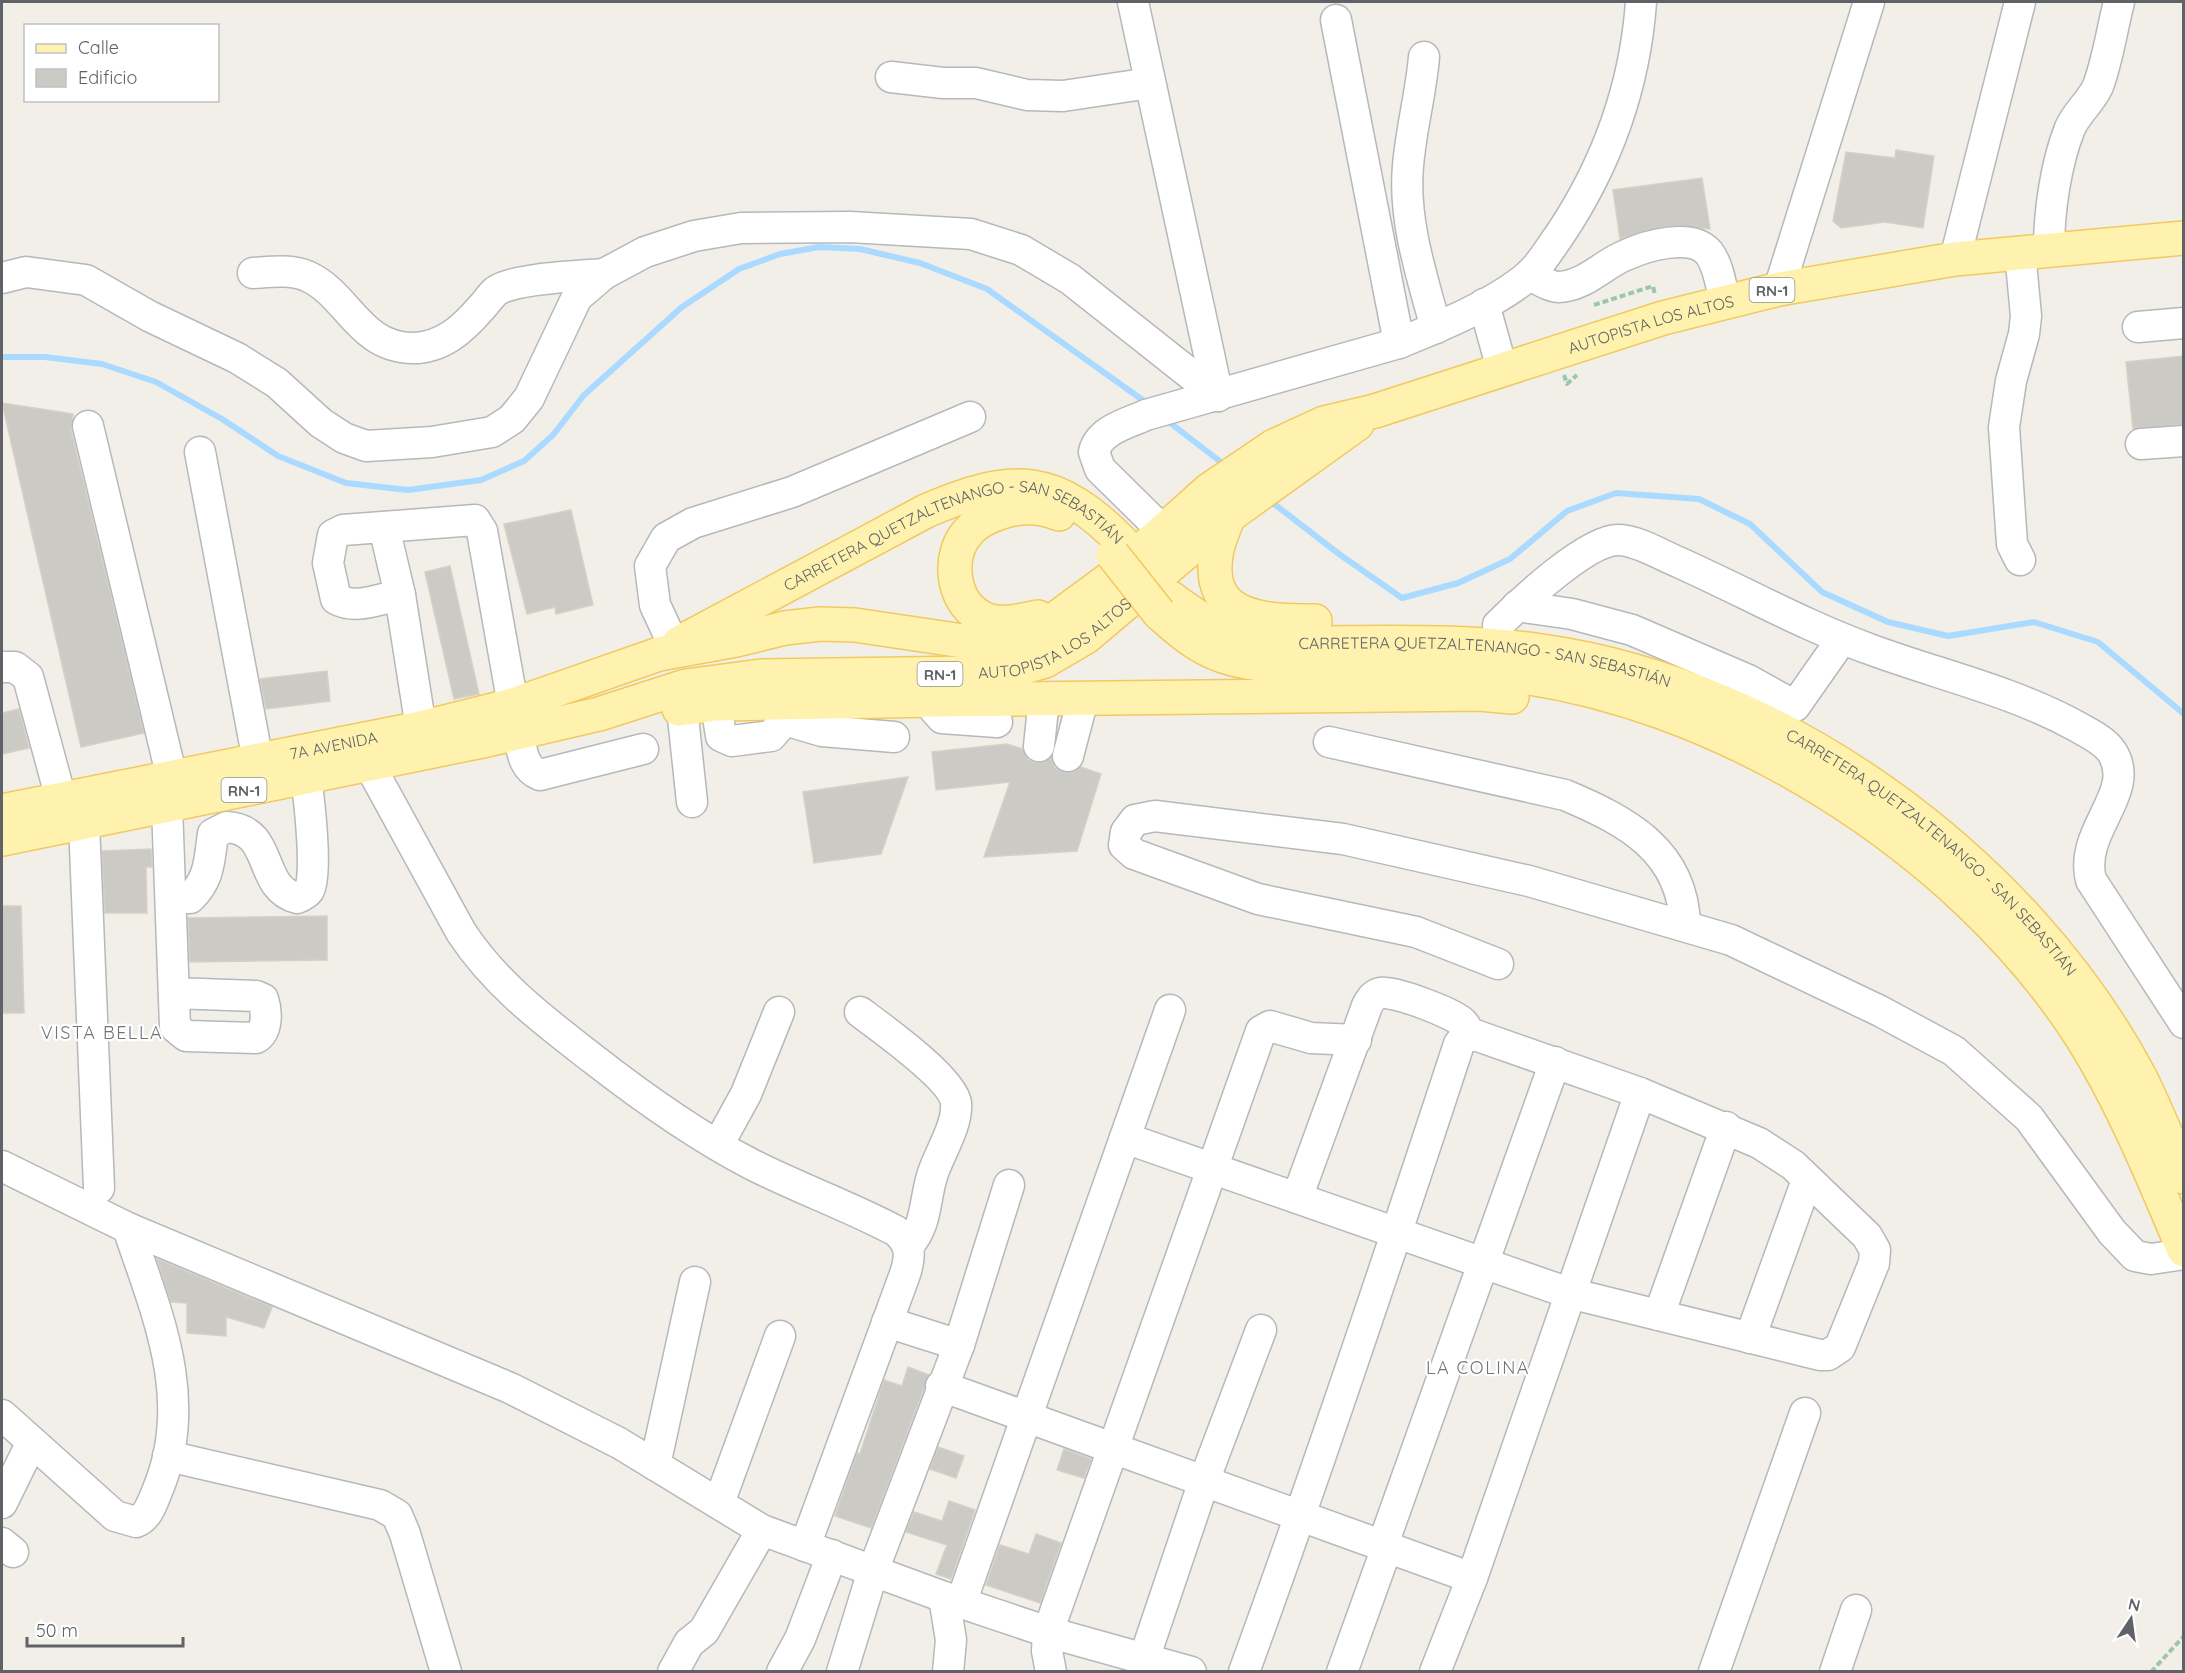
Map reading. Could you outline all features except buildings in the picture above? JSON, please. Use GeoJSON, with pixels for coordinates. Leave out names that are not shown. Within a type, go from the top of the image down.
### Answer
{"type":"FeatureCollection","features":[{"type":"Feature","properties":{"kind":"main road","name":"AUTOPISTA LOS ALTOS"},"geometry":{"type":"LineString","coordinates":[[599,714],[686,686],[761,676],[975,673],[1014,670],[1045,661],[1093,631],[1231,514],[1286,456],[1324,423],[1375,411],[1502,369],[1725,302],[1779,289],[1955,260],[2034,250],[2184,238]]}},
{"type":"Feature","properties":{"kind":"main road","name":"AUTOPISTA LOS ALTOS"},"geometry":{"type":"LineString","coordinates":[[667,650],[736,640],[785,628],[820,624],[855,626],[983,644],[1011,643],[1032,636],[1108,580],[1209,490],[1286,456]]}},
{"type":"Feature","properties":{"kind":"main road","name":"CARRETERA QUETZALTENANGO - SAN SEBASTIÁN"},"geometry":{"type":"LineString","coordinates":[[667,650],[926,511],[966,494],[996,486],[1032,486],[1063,496],[1101,521],[1119,550],[1198,645],[1225,657],[1276,665],[1490,673],[1552,681],[1615,695],[1657,709],[1773,760],[1846,805],[1918,857],[1981,914],[2040,982],[2082,1037],[2126,1116],[2184,1252]]}},
{"type":"Feature","properties":{"kind":"main road","name":"CARRETERA QUETZALTENANGO - SAN SEBASTIÁN"},"geometry":{"type":"LineString","coordinates":[[1066,612],[1013,622],[980,617],[966,605],[955,580],[956,556],[968,531],[991,515],[1025,507],[1043,510],[1077,523],[1119,550]]}},
{"type":"Feature","properties":{"kind":"main road"},"geometry":{"type":"LineString","coordinates":[[1231,514],[1216,554],[1217,590],[1231,606],[1247,615],[1278,621],[1461,621],[1507,615],[1690,688]]}},
{"type":"Feature","properties":{"kind":"main road","name":"CARRETERA QUETZALTENANGO - SAN SEBASTIÁN"},"geometry":{"type":"LineString","coordinates":[[1165,605],[1245,640],[1288,643],[1453,642],[1544,651],[1598,662],[1690,688],[1787,734],[1871,783],[1936,832],[1998,889],[2052,948],[2098,1010],[2140,1077],[2183,1173]]}},
{"type":"Feature","properties":{"kind":"main road","name":"7A AVENIDA"},"geometry":{"type":"LineString","coordinates":[[2,839],[84,823],[258,761],[368,752],[515,718],[667,650]]}},
{"type":"Feature","properties":{"kind":"main road"},"geometry":{"type":"LineString","coordinates":[[599,714],[716,704],[785,712],[935,700],[1480,694],[1569,701],[1700,729]]}},
{"type":"Feature","properties":{"kind":"main road","name":"7A AVENIDA"},"geometry":{"type":"LineString","coordinates":[[2,811],[61,799],[170,792],[306,778],[420,728],[515,718],[599,714]]}},
{"type":"Feature","properties":{"kind":"street"},"geometry":{"type":"LineString","coordinates":[[1133,2],[1218,396]]}},
{"type":"Feature","properties":{"kind":"street"},"geometry":{"type":"LineString","coordinates":[[1163,531],[1100,469],[1094,459],[1095,446],[1103,436],[1123,424],[1146,415],[1399,343],[1484,304],[1529,275],[1584,198],[1596,175],[1631,76],[1638,42],[1641,2]]}},
{"type":"Feature","properties":{"kind":"street"},"geometry":{"type":"LineString","coordinates":[[1779,289],[1869,2]]}},
{"type":"Feature","properties":{"kind":"street"},"geometry":{"type":"LineString","coordinates":[[1955,260],[2020,2]]}},
{"type":"Feature","properties":{"kind":"street"},"geometry":{"type":"LineString","coordinates":[[2020,560],[2012,544],[2004,427],[2011,381],[2024,334],[2034,250],[2049,215],[2071,127],[2093,97],[2099,83],[2119,2]]}},
{"type":"Feature","properties":{"kind":"street"},"geometry":{"type":"LineString","coordinates":[[1336,20],[1399,343]]}},
{"type":"Feature","properties":{"kind":"street"},"geometry":{"type":"LineString","coordinates":[[1424,57],[1408,167],[1407,193],[1417,257],[1436,328]]}},
{"type":"Feature","properties":{"kind":"street"},"geometry":{"type":"LineString","coordinates":[[891,77],[943,83],[976,83],[1027,95],[1063,96],[1150,83]]}},
{"type":"Feature","properties":{"kind":"street"},"geometry":{"type":"LineString","coordinates":[[2,278],[26,272],[86,280],[149,316],[237,358],[277,383],[321,423],[344,438],[366,446],[432,442],[492,432],[512,419],[529,398],[577,297],[604,274],[645,252],[694,236],[741,228],[850,226],[971,234],[1021,250],[1070,279],[1218,396]]}},
{"type":"Feature","properties":{"kind":"street"},"geometry":{"type":"LineString","coordinates":[[1529,275],[1557,287],[1574,284],[1625,255],[1676,243],[1688,243],[1708,252],[1714,262],[1725,302]]}},
{"type":"Feature","properties":{"kind":"street"},"geometry":{"type":"LineString","coordinates":[[252,273],[290,271],[308,276],[333,296],[360,327],[386,343],[413,348],[446,341],[461,330],[497,290],[525,282],[604,274]]}},
{"type":"Feature","properties":{"kind":"street"},"geometry":{"type":"LineString","coordinates":[[1484,304],[1502,369]]}},
{"type":"Feature","properties":{"kind":"street"},"geometry":{"type":"LineString","coordinates":[[2138,327],[2184,323]]}},
{"type":"Feature","properties":{"kind":"street"},"geometry":{"type":"LineString","coordinates":[[667,650],[655,605],[650,566],[666,538],[693,523],[792,492],[970,417]]}},
{"type":"Feature","properties":{"kind":"street"},"geometry":{"type":"LineString","coordinates":[[88,426],[170,792],[174,993]]}},
{"type":"Feature","properties":{"kind":"street"},"geometry":{"type":"LineString","coordinates":[[2141,444],[2184,441]]}},
{"type":"Feature","properties":{"kind":"street"},"geometry":{"type":"LineString","coordinates":[[200,452],[258,761]]}},
{"type":"Feature","properties":{"kind":"street"},"geometry":{"type":"LineString","coordinates":[[400,594],[360,604],[347,605],[336,599],[328,563],[333,535],[343,530],[475,520],[482,531],[515,718],[525,763],[530,771],[540,775],[643,749]]}},
{"type":"Feature","properties":{"kind":"street"},"geometry":{"type":"LineString","coordinates":[[384,527],[400,594],[420,728]]}},
{"type":"Feature","properties":{"kind":"street"},"geometry":{"type":"LineString","coordinates":[[1507,615],[1597,544],[1619,540],[1648,549],[1743,591],[1807,626],[2036,705],[2097,738],[2111,750],[2118,763],[2120,779],[2116,792],[2091,841],[2088,858],[2091,880],[2184,1023]]}},
{"type":"Feature","properties":{"kind":"street"},"geometry":{"type":"LineString","coordinates":[[1507,615],[1572,614],[1632,630],[1748,680],[1795,706],[1842,639]]}},
{"type":"Feature","properties":{"kind":"street"},"geometry":{"type":"LineString","coordinates":[[2,667],[15,667],[28,677],[61,799]]}},
{"type":"Feature","properties":{"kind":"street"},"geometry":{"type":"LineString","coordinates":[[1038,746],[1044,699]]}},
{"type":"Feature","properties":{"kind":"street"},"geometry":{"type":"LineString","coordinates":[[1068,756],[1083,699]]}},
{"type":"Feature","properties":{"kind":"street"},"geometry":{"type":"LineString","coordinates":[[935,700],[934,709],[942,718],[997,722]]}},
{"type":"Feature","properties":{"kind":"street"},"geometry":{"type":"LineString","coordinates":[[682,708],[692,802]]}},
{"type":"Feature","properties":{"kind":"street"},"geometry":{"type":"LineString","coordinates":[[785,712],[822,731],[894,738]]}},
{"type":"Feature","properties":{"kind":"street"},"geometry":{"type":"LineString","coordinates":[[1329,742],[1556,793],[1594,807],[1626,825],[1655,849],[1669,865],[1680,885],[1685,925]]}},
{"type":"Feature","properties":{"kind":"street"},"geometry":{"type":"LineString","coordinates":[[368,752],[461,932],[490,973],[556,1031],[617,1078],[718,1145],[752,1164],[896,1231],[908,1246],[909,1263],[887,1322],[818,1550],[800,1639],[782,1671]]}},
{"type":"Feature","properties":{"kind":"street"},"geometry":{"type":"LineString","coordinates":[[172,898],[190,898],[202,887],[211,861],[213,834],[228,827],[248,832],[258,843],[276,885],[283,892],[297,897],[308,891],[313,873],[306,778]]}},
{"type":"Feature","properties":{"kind":"street"},"geometry":{"type":"LineString","coordinates":[[1498,964],[1416,932],[1258,899],[1134,854],[1124,844],[1126,832],[1135,820],[1155,816],[1343,839],[1529,881],[1685,925],[1741,945],[1880,1011],[1954,1051],[2029,1118],[2112,1232],[2135,1256],[2151,1259],[2184,1252]]}},
{"type":"Feature","properties":{"kind":"street"},"geometry":{"type":"LineString","coordinates":[[84,823],[99,1188]]}},
{"type":"Feature","properties":{"kind":"street"},"geometry":{"type":"LineString","coordinates":[[1297,1198],[1370,1001],[1380,993],[1388,993],[1457,1018],[1465,1026],[1467,1035]]}},
{"type":"Feature","properties":{"kind":"street"},"geometry":{"type":"LineString","coordinates":[[948,1671],[953,1600],[1027,1418],[1170,1010]]}},
{"type":"Feature","properties":{"kind":"street"},"geometry":{"type":"LineString","coordinates":[[718,1145],[746,1094],[779,1012]]}},
{"type":"Feature","properties":{"kind":"street"},"geometry":{"type":"LineString","coordinates":[[860,1012],[914,1054],[943,1081],[956,1102],[953,1120],[932,1174],[926,1213],[920,1230],[908,1246]]}},
{"type":"Feature","properties":{"kind":"street"},"geometry":{"type":"LineString","coordinates":[[1051,1671],[1047,1651],[1048,1632],[1263,1028],[1270,1026],[1311,1038],[1356,1040]]}},
{"type":"Feature","properties":{"kind":"street"},"geometry":{"type":"LineString","coordinates":[[1125,1138],[1569,1293],[1820,1355],[1836,1352],[1874,1263],[1873,1244],[1778,1154],[1726,1127],[1640,1093],[1480,1036],[1467,1035]]}},
{"type":"Feature","properties":{"kind":"street"},"geometry":{"type":"LineString","coordinates":[[1244,1671],[1300,1516],[1459,1044],[1467,1035]]}},
{"type":"Feature","properties":{"kind":"street"},"geometry":{"type":"LineString","coordinates":[[1342,1671],[1387,1547],[1387,1533],[1555,1062]]}},
{"type":"Feature","properties":{"kind":"street"},"geometry":{"type":"LineString","coordinates":[[1436,1671],[1472,1578],[1640,1093]]}},
{"type":"Feature","properties":{"kind":"street"},"geometry":{"type":"LineString","coordinates":[[1659,1315],[1726,1127]]}},
{"type":"Feature","properties":{"kind":"street"},"geometry":{"type":"LineString","coordinates":[[2,1166],[128,1228],[510,1388],[590,1428],[762,1530],[1048,1632],[1191,1671]]}},
{"type":"Feature","properties":{"kind":"street"},"geometry":{"type":"LineString","coordinates":[[1750,1338],[1807,1180]]}},
{"type":"Feature","properties":{"kind":"street"},"geometry":{"type":"LineString","coordinates":[[842,1671],[873,1571],[941,1386],[959,1345],[1009,1185]]}},
{"type":"Feature","properties":{"kind":"street"},"geometry":{"type":"LineString","coordinates":[[2,1415],[115,1516],[136,1522],[144,1517],[151,1506],[168,1456],[175,1408],[172,1371],[167,1347],[128,1228]]}},
{"type":"Feature","properties":{"kind":"street"},"geometry":{"type":"LineString","coordinates":[[655,1465],[695,1282]]}},
{"type":"Feature","properties":{"kind":"street"},"geometry":{"type":"LineString","coordinates":[[887,1322],[959,1345]]}},
{"type":"Feature","properties":{"kind":"street"},"geometry":{"type":"LineString","coordinates":[[1144,1659],[1204,1481],[1261,1330]]}},
{"type":"Feature","properties":{"kind":"street"},"geometry":{"type":"LineString","coordinates":[[719,1503],[780,1336]]}},
{"type":"Feature","properties":{"kind":"street"},"geometry":{"type":"LineString","coordinates":[[941,1386],[1472,1578]]}},
{"type":"Feature","properties":{"kind":"street"},"geometry":{"type":"LineString","coordinates":[[1714,1671],[1804,1413]]}},
{"type":"Feature","properties":{"kind":"street"},"geometry":{"type":"LineString","coordinates":[[2,1503],[32,1442]]}},
{"type":"Feature","properties":{"kind":"street"},"geometry":{"type":"LineString","coordinates":[[168,1456],[380,1505],[397,1515],[405,1534],[446,1671]]}},
{"type":"Feature","properties":{"kind":"street"},"geometry":{"type":"LineString","coordinates":[[673,1671],[689,1643],[704,1631],[762,1530]]}},
{"type":"Feature","properties":{"kind":"street"},"geometry":{"type":"LineString","coordinates":[[1835,1671],[1856,1610]]}},
{"type":"Feature","properties":{"kind":"path"},"geometry":{"type":"LineString","coordinates":[[1591,306],[1653,286]]}},
{"type":"Feature","properties":{"kind":"path"},"geometry":{"type":"LineString","coordinates":[[2151,1671],[2184,1636]]}},
{"type":"Feature","properties":{"kind":"waterway"},"geometry":{"type":"LineString","coordinates":[[2,357],[45,357],[102,364],[156,382],[222,419],[278,456],[346,483],[408,490],[481,480],[524,461],[553,435],[584,395],[682,307],[739,269],[780,254],[819,247],[860,249],[920,263],[987,289],[1144,401]]}},
{"type":"Feature","properties":{"kind":"waterway"},"geometry":{"type":"LineString","coordinates":[[1169,422],[1226,466]]}},
{"type":"Feature","properties":{"kind":"waterway"},"geometry":{"type":"LineString","coordinates":[[1269,500],[1339,554],[1402,598],[1458,583],[1510,559],[1567,511],[1616,493],[1699,499],[1750,524],[1822,592],[1888,622],[1948,636],[2034,622],[2098,642],[2184,714]]}},
{"type":"Feature","properties":{"kind":"district","name":"VISTA BELLA"},"geometry":{"type":"Point","coordinates":[102,1032]}},
{"type":"Feature","properties":{"kind":"district","name":"LA COLINA"},"geometry":{"type":"Point","coordinates":[1478,1367]}}]}
